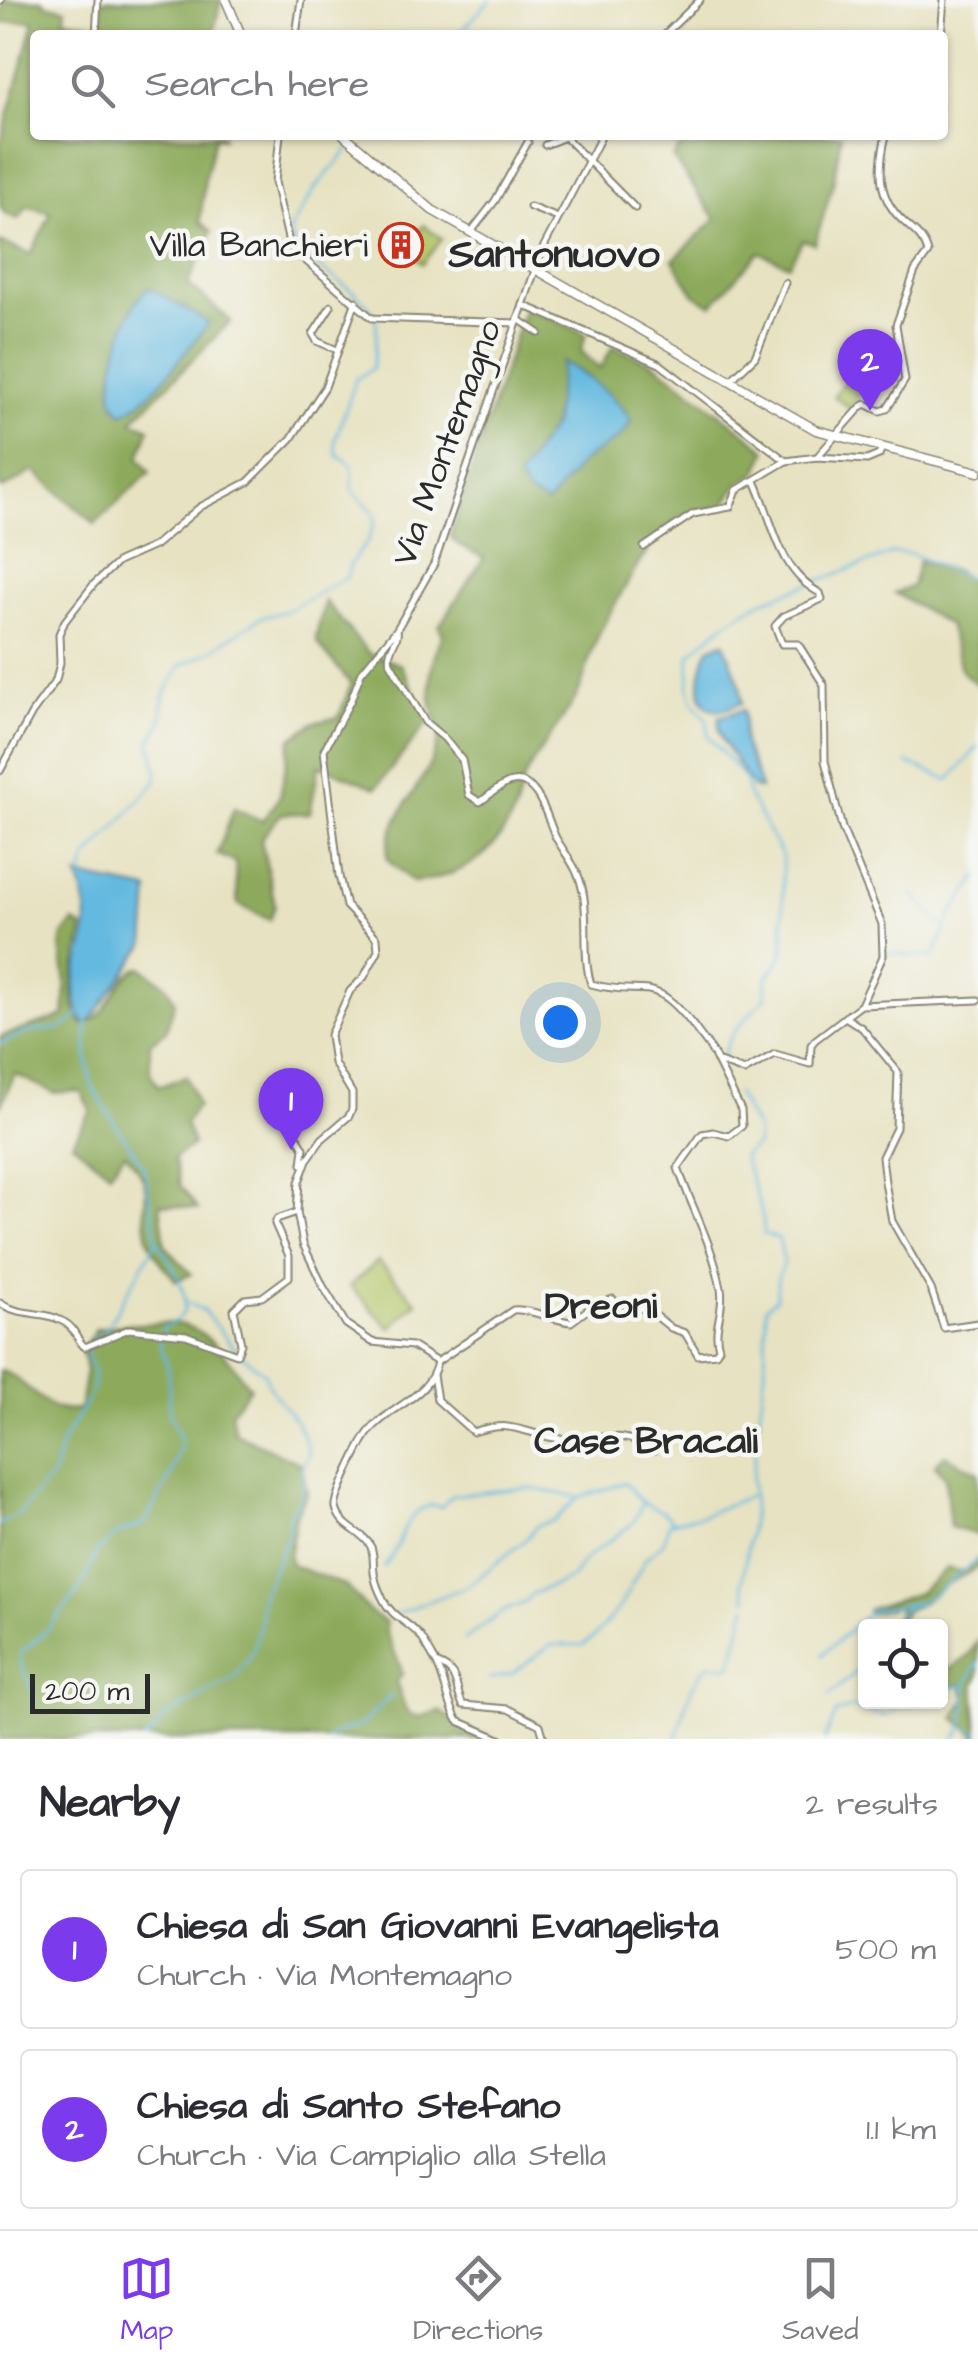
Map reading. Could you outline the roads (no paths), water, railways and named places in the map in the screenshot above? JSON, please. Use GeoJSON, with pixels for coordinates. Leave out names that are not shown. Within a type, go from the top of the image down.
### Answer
{"type":"FeatureCollection","features":[{"type":"Feature","properties":{"kind":"main road"},"geometry":{"type":"LineString","coordinates":[[226,0],[239,30]]}},
{"type":"Feature","properties":{"kind":"main road"},"geometry":{"type":"LineString","coordinates":[[351,141],[424,204],[471,233],[834,437],[978,472]]}},
{"type":"Feature","properties":{"kind":"street"},"geometry":{"type":"LineString","coordinates":[[96,30],[98,0]]}},
{"type":"Feature","properties":{"kind":"street"},"geometry":{"type":"LineString","coordinates":[[297,30],[302,0]]}},
{"type":"Feature","properties":{"kind":"street"},"geometry":{"type":"LineString","coordinates":[[669,30],[700,0]]}},
{"type":"Feature","properties":{"kind":"street"},"geometry":{"type":"LineString","coordinates":[[941,30],[944,0]]}},
{"type":"Feature","properties":{"kind":"street"},"geometry":{"type":"LineString","coordinates":[[279,140],[275,177],[290,247],[376,319],[517,321],[539,333]]}},
{"type":"Feature","properties":{"kind":"street"},"geometry":{"type":"LineString","coordinates":[[545,145],[556,140]]}},
{"type":"Feature","properties":{"kind":"street"},"geometry":{"type":"LineString","coordinates":[[568,140],[635,208]]}},
{"type":"Feature","properties":{"kind":"street","name":"Via Montemagno"},"geometry":{"type":"LineString","coordinates":[[297,1212],[306,1160],[322,1139],[349,1116],[352,1108],[352,1093],[334,1063],[330,1035],[350,990],[364,977],[378,951],[377,938],[346,906],[324,750],[361,673],[416,600],[448,530],[534,270],[599,140]]}},
{"type":"Feature","properties":{"kind":"street"},"geometry":{"type":"LineString","coordinates":[[817,457],[866,404],[884,411],[898,397],[905,380],[896,324],[915,272],[928,253],[924,240],[890,209],[881,188],[886,140]]}},
{"type":"Feature","properties":{"kind":"street"},"geometry":{"type":"LineString","coordinates":[[471,233],[495,202],[528,142]]}},
{"type":"Feature","properties":{"kind":"street"},"geometry":{"type":"LineString","coordinates":[[530,207],[558,218]]}},
{"type":"Feature","properties":{"kind":"street"},"geometry":{"type":"LineString","coordinates":[[730,381],[755,357],[786,283]]}},
{"type":"Feature","properties":{"kind":"street"},"geometry":{"type":"LineString","coordinates":[[0,771],[59,673],[62,625],[94,584],[118,562],[154,546],[200,507],[254,476],[303,422],[325,387],[356,300]]}},
{"type":"Feature","properties":{"kind":"street"},"geometry":{"type":"LineString","coordinates":[[523,304],[660,364],[786,461]]}},
{"type":"Feature","properties":{"kind":"street"},"geometry":{"type":"LineString","coordinates":[[331,306],[316,329],[322,333],[317,341],[338,350]]}},
{"type":"Feature","properties":{"kind":"street"},"geometry":{"type":"LineString","coordinates":[[644,547],[693,514],[730,507],[736,490],[786,461],[817,457],[868,460],[879,455],[882,447]]}},
{"type":"Feature","properties":{"kind":"street"},"geometry":{"type":"LineString","coordinates":[[717,1061],[744,1071],[775,1054],[810,1064],[811,1045],[862,1004],[882,956],[882,924],[842,828],[825,761],[822,680],[802,647],[782,644],[776,632],[784,616],[822,599],[786,562],[754,481]]}},
{"type":"Feature","properties":{"kind":"street"},"geometry":{"type":"LineString","coordinates":[[397,629],[390,662],[425,722],[462,760],[469,795],[480,802],[510,782],[518,782],[524,783],[544,805],[554,834],[574,861],[582,884],[591,984],[643,988],[669,998],[711,1048],[740,1110],[742,1126],[729,1136],[702,1134],[678,1168],[694,1215],[706,1235],[720,1286],[723,1312],[715,1330],[720,1348],[716,1353],[698,1355],[685,1333],[671,1328],[645,1307],[626,1312],[613,1310],[613,1300],[594,1306],[571,1322],[513,1310],[437,1362],[433,1375],[437,1400],[474,1432],[489,1426],[516,1426],[550,1437],[588,1439],[611,1434],[643,1442],[655,1450]]}},
{"type":"Feature","properties":{"kind":"street"},"geometry":{"type":"LineString","coordinates":[[862,1004],[978,1000]]}},
{"type":"Feature","properties":{"kind":"street"},"geometry":{"type":"LineString","coordinates":[[845,1017],[862,1028],[898,1072],[896,1128],[882,1156],[892,1220],[932,1290],[944,1328],[978,1322]]}},
{"type":"Feature","properties":{"kind":"street"},"geometry":{"type":"LineString","coordinates":[[296,1134],[304,1148],[300,1182]]}},
{"type":"Feature","properties":{"kind":"street"},"geometry":{"type":"LineString","coordinates":[[0,1303],[16,1312],[72,1326],[84,1347],[129,1329],[186,1335],[237,1354],[241,1344],[234,1310],[245,1299],[262,1297],[289,1277],[289,1256],[276,1219],[297,1212],[304,1244],[322,1286],[346,1324],[372,1342],[412,1346],[437,1362]]}},
{"type":"Feature","properties":{"kind":"street"},"geometry":{"type":"LineString","coordinates":[[433,1375],[365,1438],[336,1496],[336,1508],[351,1532],[368,1541],[373,1550],[374,1576],[385,1603],[392,1615],[419,1635],[438,1664],[458,1721],[500,1739]]}},
{"type":"Feature","properties":{"kind":"street"},"geometry":{"type":"LineString","coordinates":[[438,1664],[456,1677],[463,1705],[508,1709],[540,1726],[544,1739]]}},
{"type":"Feature","properties":{"kind":"water"},"geometry":{"type":"Polygon","coordinates":[[[150,288],[209,323],[158,386],[122,413],[112,392],[114,367],[128,319],[142,294],[150,288]]]}},
{"type":"Feature","properties":{"kind":"water"},"geometry":{"type":"Polygon","coordinates":[[[562,362],[612,397],[631,422],[621,436],[582,462],[547,504],[527,493],[518,478],[553,425],[562,362]]]}},
{"type":"Feature","properties":{"kind":"water"},"geometry":{"type":"Polygon","coordinates":[[[724,642],[740,685],[742,703],[719,710],[704,702],[700,685],[709,648],[724,642]]]}},
{"type":"Feature","properties":{"kind":"water"},"geometry":{"type":"Polygon","coordinates":[[[743,710],[744,742],[760,789],[753,788],[719,730],[719,717],[743,710]]]}},
{"type":"Feature","properties":{"kind":"water"},"geometry":{"type":"Polygon","coordinates":[[[78,876],[149,890],[145,945],[90,1021],[84,1023],[75,987],[87,925],[78,876]]]}},
{"type":"Feature","properties":{"kind":"waterway"},"geometry":{"type":"LineString","coordinates":[[463,30],[490,0]]}},
{"type":"Feature","properties":{"kind":"waterway"},"geometry":{"type":"LineString","coordinates":[[82,876],[86,859],[156,782],[150,742],[161,724],[164,695],[181,665],[260,618],[289,610],[347,577],[350,564],[368,541],[375,521],[373,511],[353,492],[352,465],[337,454],[335,441],[356,379],[372,369],[376,321],[360,298],[303,254],[290,230],[316,187],[351,147]]}},
{"type":"Feature","properties":{"kind":"waterway"},"geometry":{"type":"LineString","coordinates":[[723,1063],[728,1043],[765,998],[767,978],[782,957],[782,856],[748,794],[745,779],[709,737],[707,720],[693,702],[689,687],[690,654],[720,627],[760,602],[894,553],[911,554],[978,582]]}},
{"type":"Feature","properties":{"kind":"waterway"},"geometry":{"type":"LineString","coordinates":[[907,763],[949,780],[978,747]]}},
{"type":"Feature","properties":{"kind":"waterway"},"geometry":{"type":"LineString","coordinates":[[886,953],[933,958],[952,914],[978,876]]}},
{"type":"Feature","properties":{"kind":"waterway"},"geometry":{"type":"LineString","coordinates":[[912,894],[945,928]]}},
{"type":"Feature","properties":{"kind":"waterway"},"geometry":{"type":"LineString","coordinates":[[0,1044],[26,1032],[62,1028],[80,1014]]}},
{"type":"Feature","properties":{"kind":"waterway"},"geometry":{"type":"LineString","coordinates":[[0,1524],[19,1514],[54,1473],[62,1442],[92,1392],[94,1372],[87,1358],[88,1342],[106,1329],[157,1241],[144,1168],[92,1087],[87,1021]]}},
{"type":"Feature","properties":{"kind":"waterway"},"geometry":{"type":"LineString","coordinates":[[736,1093],[757,1130],[757,1145],[743,1155],[764,1234],[779,1239],[784,1263],[776,1298],[766,1307],[765,1371],[752,1478],[753,1511],[742,1583],[747,1599]]}},
{"type":"Feature","properties":{"kind":"waterway"},"geometry":{"type":"LineString","coordinates":[[33,1710],[33,1693],[20,1654],[49,1628],[80,1589],[97,1552],[117,1534],[145,1523],[170,1477],[180,1448],[180,1436],[170,1416],[168,1366],[160,1346],[163,1328],[177,1320],[185,1305],[178,1276],[158,1242]]}},
{"type":"Feature","properties":{"kind":"waterway"},"geometry":{"type":"LineString","coordinates":[[184,1301],[203,1310],[235,1349]]}},
{"type":"Feature","properties":{"kind":"waterway"},"geometry":{"type":"LineString","coordinates":[[145,1739],[163,1718],[235,1677],[252,1654],[262,1596],[304,1486],[301,1472],[309,1451],[302,1432],[265,1374],[241,1354]]}},
{"type":"Feature","properties":{"kind":"waterway"},"geometry":{"type":"LineString","coordinates":[[384,1567],[413,1516],[431,1505],[441,1507],[453,1495],[527,1488],[579,1497],[625,1483],[643,1503],[674,1522]]}},
{"type":"Feature","properties":{"kind":"waterway"},"geometry":{"type":"LineString","coordinates":[[489,1679],[511,1674],[551,1645],[583,1645],[619,1608],[646,1558],[664,1542],[669,1523],[703,1515],[752,1495]]}},
{"type":"Feature","properties":{"kind":"waterway"},"geometry":{"type":"LineString","coordinates":[[398,1613],[468,1586],[538,1525],[555,1520],[578,1498]]}},
{"type":"Feature","properties":{"kind":"waterway"},"geometry":{"type":"LineString","coordinates":[[464,1640],[532,1594],[572,1578],[584,1560],[633,1523],[643,1502]]}},
{"type":"Feature","properties":{"kind":"waterway"},"geometry":{"type":"LineString","coordinates":[[931,1596],[978,1559]]}},
{"type":"Feature","properties":{"kind":"waterway"},"geometry":{"type":"LineString","coordinates":[[822,1655],[871,1611],[919,1602],[931,1595]]}},
{"type":"Feature","properties":{"kind":"waterway"},"geometry":{"type":"LineString","coordinates":[[897,1619],[904,1608],[920,1603]]}},
{"type":"Feature","properties":{"kind":"waterway"},"geometry":{"type":"LineString","coordinates":[[676,1739],[697,1679],[711,1664],[731,1665],[747,1606]]}},
{"type":"Feature","properties":{"kind":"waterway"},"geometry":{"type":"LineString","coordinates":[[955,1739],[965,1720],[970,1675],[978,1664]]}},
{"type":"Feature","properties":{"kind":"waterway"},"geometry":{"type":"LineString","coordinates":[[829,1696],[858,1670]]}},
{"type":"Feature","properties":{"kind":"waterway"},"geometry":{"type":"LineString","coordinates":[[948,1689],[963,1685]]}},
{"type":"Feature","properties":{"kind":"waterway"},"geometry":{"type":"LineString","coordinates":[[328,1739],[360,1726],[392,1695]]}},
{"type":"Feature","properties":{"kind":"waterway"},"geometry":{"type":"LineString","coordinates":[[825,1739],[836,1713],[858,1708]]}},
{"type":"Feature","properties":{"kind":"waterway"},"geometry":{"type":"LineString","coordinates":[[860,1709],[886,1716],[895,1709]]}},
{"type":"Feature","properties":{"kind":"waterway"},"geometry":{"type":"LineString","coordinates":[[966,1728],[978,1734]]}},
{"type":"Feature","properties":{"kind":"place","name":"Villa Banchieri"},"geometry":{"type":"Point","coordinates":[401,245]}},
{"type":"Feature","properties":{"kind":"place","name":"Chiesa di Santo Stefano"},"geometry":{"type":"Point","coordinates":[870,411]}},
{"type":"Feature","properties":{"kind":"place","name":"Chiesa di San Giovanni Evangelista"},"geometry":{"type":"Point","coordinates":[291,1150]}},
{"type":"Feature","properties":{"kind":"district","name":"Santonuovo"},"geometry":{"type":"Point","coordinates":[554,255]}},
{"type":"Feature","properties":{"kind":"district","name":"Dreoni"},"geometry":{"type":"Point","coordinates":[601,1307]}},
{"type":"Feature","properties":{"kind":"district","name":"Case Bracali"},"geometry":{"type":"Point","coordinates":[646,1442]}}]}
